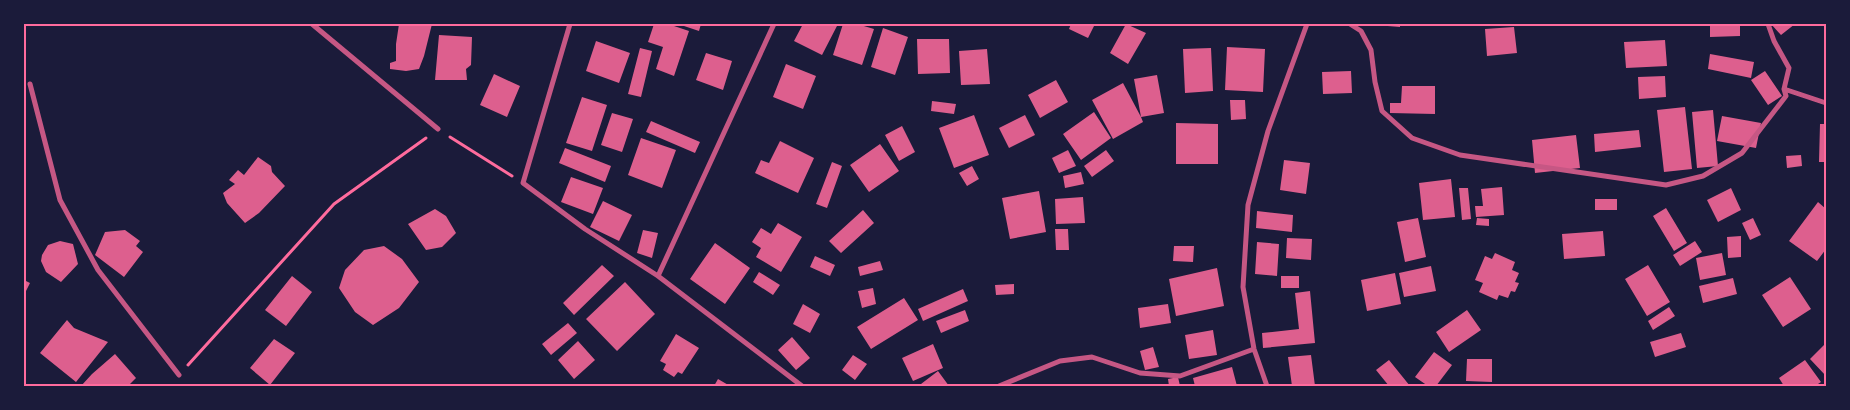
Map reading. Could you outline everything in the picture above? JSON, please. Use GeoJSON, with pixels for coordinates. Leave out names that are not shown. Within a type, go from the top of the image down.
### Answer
{"type":"FeatureCollection","features":[{"type":"Feature","properties":{"kind":"street"},"geometry":{"type":"LineString","coordinates":[[312,24],[438,129]]}},
{"type":"Feature","properties":{"kind":"street"},"geometry":{"type":"LineString","coordinates":[[570,24],[523,183],[585,229],[658,276],[802,386]]}},
{"type":"Feature","properties":{"kind":"street"},"geometry":{"type":"LineString","coordinates":[[658,276],[774,24]]}},
{"type":"Feature","properties":{"kind":"street"},"geometry":{"type":"LineString","coordinates":[[1267,386],[1254,349],[1243,287],[1248,205],[1268,132],[1307,24]]}},
{"type":"Feature","properties":{"kind":"street"},"geometry":{"type":"LineString","coordinates":[[1350,24],[1361,31],[1372,50],[1375,82],[1382,111],[1412,138],[1460,155],[1666,185],[1703,176],[1742,153],[1786,96],[1784,89],[1790,68],[1774,41],[1768,24]]}},
{"type":"Feature","properties":{"kind":"street"},"geometry":{"type":"LineString","coordinates":[[30,84],[60,200],[98,270],[179,375]]}},
{"type":"Feature","properties":{"kind":"street"},"geometry":{"type":"LineString","coordinates":[[1784,89],[1826,103]]}},
{"type":"Feature","properties":{"kind":"street"},"geometry":{"type":"LineString","coordinates":[[999,386],[1060,361],[1092,357],[1140,373],[1180,376],[1254,349]]}},
{"type":"Feature","properties":{"kind":"path"},"geometry":{"type":"LineString","coordinates":[[179,375],[334,204],[438,129],[523,183]]}},
{"type":"Feature","properties":{"kind":"building"},"geometry":{"type":"Polygon","coordinates":[[[399,24],[432,24],[419,69],[406,71],[390,69],[390,63],[396,61],[399,24]]]}},
{"type":"Feature","properties":{"kind":"building"},"geometry":{"type":"Polygon","coordinates":[[[654,24],[668,24],[689,31],[674,76],[656,69],[663,47],[648,42],[654,24]]]}},
{"type":"Feature","properties":{"kind":"building"},"geometry":{"type":"Polygon","coordinates":[[[678,24],[701,24],[699,31],[678,24]]]}},
{"type":"Feature","properties":{"kind":"building"},"geometry":{"type":"Polygon","coordinates":[[[803,24],[838,24],[822,55],[794,41],[803,24]]]}},
{"type":"Feature","properties":{"kind":"building"},"geometry":{"type":"Polygon","coordinates":[[[843,24],[857,24],[874,29],[862,65],[833,55],[843,24]]]}},
{"type":"Feature","properties":{"kind":"building"},"geometry":{"type":"Polygon","coordinates":[[[1071,24],[1095,24],[1088,38],[1069,29],[1071,24]]]}},
{"type":"Feature","properties":{"kind":"building"},"geometry":{"type":"Polygon","coordinates":[[[1126,24],[1146,33],[1128,64],[1110,53],[1126,24]]]}},
{"type":"Feature","properties":{"kind":"building"},"geometry":{"type":"Polygon","coordinates":[[[1363,24],[1400,24],[1400,27],[1363,24]]]}},
{"type":"Feature","properties":{"kind":"building"},"geometry":{"type":"Polygon","coordinates":[[[1710,24],[1740,24],[1740,36],[1710,37],[1710,24]]]}},
{"type":"Feature","properties":{"kind":"building"},"geometry":{"type":"Polygon","coordinates":[[[1771,24],[1795,24],[1781,35],[1771,24]]]}},
{"type":"Feature","properties":{"kind":"building"},"geometry":{"type":"Polygon","coordinates":[[[1514,27],[1517,53],[1487,56],[1485,29],[1514,27]]]}},
{"type":"Feature","properties":{"kind":"building"},"geometry":{"type":"Polygon","coordinates":[[[883,28],[908,37],[895,75],[871,67],[883,28]]]}},
{"type":"Feature","properties":{"kind":"building"},"geometry":{"type":"Polygon","coordinates":[[[439,35],[472,37],[471,65],[466,69],[467,80],[435,80],[439,35]]]}},
{"type":"Feature","properties":{"kind":"building"},"geometry":{"type":"Polygon","coordinates":[[[917,39],[949,39],[950,73],[918,74],[917,39]]]}},
{"type":"Feature","properties":{"kind":"building"},"geometry":{"type":"Polygon","coordinates":[[[1665,40],[1667,66],[1626,68],[1624,42],[1665,40]]]}},
{"type":"Feature","properties":{"kind":"building"},"geometry":{"type":"Polygon","coordinates":[[[596,41],[630,53],[619,83],[586,71],[596,41]]]}},
{"type":"Feature","properties":{"kind":"building"},"geometry":{"type":"Polygon","coordinates":[[[1227,47],[1265,49],[1263,92],[1225,90],[1227,47]]]}},
{"type":"Feature","properties":{"kind":"building"},"geometry":{"type":"Polygon","coordinates":[[[640,48],[652,51],[641,97],[628,94],[640,48]]]}},
{"type":"Feature","properties":{"kind":"building"},"geometry":{"type":"Polygon","coordinates":[[[1211,48],[1213,91],[1185,93],[1183,49],[1211,48]]]}},
{"type":"Feature","properties":{"kind":"building"},"geometry":{"type":"Polygon","coordinates":[[[987,49],[990,84],[961,85],[959,51],[987,49]]]}},
{"type":"Feature","properties":{"kind":"building"},"geometry":{"type":"Polygon","coordinates":[[[706,53],[732,61],[723,90],[696,80],[706,53]]]}},
{"type":"Feature","properties":{"kind":"building"},"geometry":{"type":"Polygon","coordinates":[[[1710,54],[1754,62],[1751,78],[1708,69],[1710,54]]]}},
{"type":"Feature","properties":{"kind":"building"},"geometry":{"type":"Polygon","coordinates":[[[786,64],[816,76],[803,109],[773,97],[786,64]]]}},
{"type":"Feature","properties":{"kind":"building"},"geometry":{"type":"Polygon","coordinates":[[[1351,71],[1352,93],[1323,94],[1322,72],[1351,71]]]}},
{"type":"Feature","properties":{"kind":"building"},"geometry":{"type":"Polygon","coordinates":[[[1765,71],[1782,96],[1768,105],[1751,80],[1765,71]]]}},
{"type":"Feature","properties":{"kind":"building"},"geometry":{"type":"Polygon","coordinates":[[[494,74],[520,86],[507,117],[480,105],[494,74]]]}},
{"type":"Feature","properties":{"kind":"building"},"geometry":{"type":"Polygon","coordinates":[[[1157,75],[1164,113],[1141,117],[1134,79],[1157,75]]]}},
{"type":"Feature","properties":{"kind":"building"},"geometry":{"type":"Polygon","coordinates":[[[1665,76],[1666,97],[1639,99],[1638,77],[1665,76]]]}},
{"type":"Feature","properties":{"kind":"building"},"geometry":{"type":"Polygon","coordinates":[[[1056,80],[1068,102],[1040,118],[1028,95],[1056,80]]]}},
{"type":"Feature","properties":{"kind":"building"},"geometry":{"type":"Polygon","coordinates":[[[1123,83],[1143,122],[1113,139],[1092,100],[1123,83]]]}},
{"type":"Feature","properties":{"kind":"building"},"geometry":{"type":"Polygon","coordinates":[[[1402,86],[1435,86],[1435,114],[1390,113],[1390,103],[1401,103],[1402,86]]]}},
{"type":"Feature","properties":{"kind":"building"},"geometry":{"type":"Polygon","coordinates":[[[582,97],[607,105],[592,151],[566,143],[582,97]]]}},
{"type":"Feature","properties":{"kind":"building"},"geometry":{"type":"Polygon","coordinates":[[[1230,100],[1245,100],[1246,119],[1231,120],[1230,100]]]}},
{"type":"Feature","properties":{"kind":"building"},"geometry":{"type":"Polygon","coordinates":[[[932,101],[956,104],[954,114],[931,111],[932,101]]]}},
{"type":"Feature","properties":{"kind":"building"},"geometry":{"type":"Polygon","coordinates":[[[1685,107],[1692,169],[1664,172],[1657,110],[1685,107]]]}},
{"type":"Feature","properties":{"kind":"building"},"geometry":{"type":"Polygon","coordinates":[[[1713,110],[1718,166],[1697,168],[1692,112],[1713,110]]]}},
{"type":"Feature","properties":{"kind":"building"},"geometry":{"type":"Polygon","coordinates":[[[1094,112],[1111,138],[1081,160],[1063,134],[1094,112]]]}},
{"type":"Feature","properties":{"kind":"building"},"geometry":{"type":"Polygon","coordinates":[[[612,113],[633,119],[622,152],[601,145],[612,113]]]}},
{"type":"Feature","properties":{"kind":"building"},"geometry":{"type":"Polygon","coordinates":[[[974,115],[989,155],[954,168],[939,128],[974,115]]]}},
{"type":"Feature","properties":{"kind":"building"},"geometry":{"type":"Polygon","coordinates":[[[1025,115],[1035,135],[1009,148],[999,128],[1025,115]]]}},
{"type":"Feature","properties":{"kind":"building"},"geometry":{"type":"Polygon","coordinates":[[[1722,116],[1761,123],[1756,148],[1717,141],[1722,116]]]}},
{"type":"Feature","properties":{"kind":"building"},"geometry":{"type":"Polygon","coordinates":[[[651,121],[700,142],[695,153],[646,132],[651,121]]]}},
{"type":"Feature","properties":{"kind":"building"},"geometry":{"type":"Polygon","coordinates":[[[1176,123],[1218,124],[1218,164],[1176,164],[1176,123]]]}},
{"type":"Feature","properties":{"kind":"building"},"geometry":{"type":"Polygon","coordinates":[[[1820,124],[1826,124],[1826,162],[1819,162],[1820,124]]]}},
{"type":"Feature","properties":{"kind":"building"},"geometry":{"type":"Polygon","coordinates":[[[902,126],[915,152],[899,161],[885,135],[902,126]]]}},
{"type":"Feature","properties":{"kind":"building"},"geometry":{"type":"Polygon","coordinates":[[[1639,130],[1641,147],[1595,152],[1594,134],[1639,130]]]}},
{"type":"Feature","properties":{"kind":"building"},"geometry":{"type":"Polygon","coordinates":[[[1576,135],[1580,168],[1535,173],[1532,140],[1576,135]]]}},
{"type":"Feature","properties":{"kind":"building"},"geometry":{"type":"Polygon","coordinates":[[[641,138],[676,150],[662,188],[628,175],[641,138]]]}},
{"type":"Feature","properties":{"kind":"building"},"geometry":{"type":"Polygon","coordinates":[[[780,141],[814,158],[798,193],[755,173],[761,160],[769,163],[780,141]]]}},
{"type":"Feature","properties":{"kind":"building"},"geometry":{"type":"Polygon","coordinates":[[[880,144],[899,171],[869,192],[850,165],[880,144]]]}},
{"type":"Feature","properties":{"kind":"building"},"geometry":{"type":"Polygon","coordinates":[[[565,148],[611,166],[605,182],[559,163],[565,148]]]}},
{"type":"Feature","properties":{"kind":"building"},"geometry":{"type":"Polygon","coordinates":[[[1068,150],[1076,166],[1059,173],[1052,158],[1068,150]]]}},
{"type":"Feature","properties":{"kind":"building"},"geometry":{"type":"Polygon","coordinates":[[[1106,150],[1114,161],[1092,177],[1084,166],[1106,150]]]}},
{"type":"Feature","properties":{"kind":"building"},"geometry":{"type":"Polygon","coordinates":[[[1801,155],[1802,166],[1787,168],[1786,156],[1801,155]]]}},
{"type":"Feature","properties":{"kind":"building"},"geometry":{"type":"Polygon","coordinates":[[[258,157],[271,166],[272,172],[285,186],[259,213],[245,223],[227,203],[223,193],[235,184],[229,180],[238,170],[244,175],[258,157]]]}},
{"type":"Feature","properties":{"kind":"building"},"geometry":{"type":"Polygon","coordinates":[[[1284,160],[1310,163],[1306,194],[1280,190],[1284,160]]]}},
{"type":"Feature","properties":{"kind":"building"},"geometry":{"type":"Polygon","coordinates":[[[832,162],[842,166],[827,208],[816,204],[832,162]]]}},
{"type":"Feature","properties":{"kind":"building"},"geometry":{"type":"Polygon","coordinates":[[[972,166],[979,179],[967,186],[959,173],[972,166]]]}},
{"type":"Feature","properties":{"kind":"building"},"geometry":{"type":"Polygon","coordinates":[[[1081,172],[1084,184],[1065,188],[1063,176],[1081,172]]]}},
{"type":"Feature","properties":{"kind":"building"},"geometry":{"type":"Polygon","coordinates":[[[571,177],[603,188],[593,214],[561,202],[571,177]]]}},
{"type":"Feature","properties":{"kind":"building"},"geometry":{"type":"Polygon","coordinates":[[[1451,179],[1455,217],[1423,220],[1419,183],[1451,179]]]}},
{"type":"Feature","properties":{"kind":"building"},"geometry":{"type":"Polygon","coordinates":[[[1502,187],[1504,215],[1476,217],[1475,206],[1483,206],[1481,189],[1502,187]]]}},
{"type":"Feature","properties":{"kind":"building"},"geometry":{"type":"Polygon","coordinates":[[[1459,188],[1468,188],[1471,219],[1462,220],[1459,188]]]}},
{"type":"Feature","properties":{"kind":"building"},"geometry":{"type":"Polygon","coordinates":[[[1731,188],[1741,210],[1718,222],[1707,200],[1731,188]]]}},
{"type":"Feature","properties":{"kind":"building"},"geometry":{"type":"Polygon","coordinates":[[[1039,191],[1046,232],[1010,239],[1002,198],[1039,191]]]}},
{"type":"Feature","properties":{"kind":"building"},"geometry":{"type":"Polygon","coordinates":[[[1083,197],[1085,223],[1056,224],[1055,199],[1083,197]]]}},
{"type":"Feature","properties":{"kind":"building"},"geometry":{"type":"Polygon","coordinates":[[[1595,199],[1617,199],[1617,210],[1595,210],[1595,199]]]}},
{"type":"Feature","properties":{"kind":"building"},"geometry":{"type":"Polygon","coordinates":[[[603,201],[632,215],[619,241],[590,227],[603,201]]]}},
{"type":"Feature","properties":{"kind":"building"},"geometry":{"type":"Polygon","coordinates":[[[1818,202],[1826,209],[1826,249],[1817,261],[1789,241],[1818,202]]]}},
{"type":"Feature","properties":{"kind":"building"},"geometry":{"type":"Polygon","coordinates":[[[1666,208],[1687,243],[1674,251],[1653,216],[1666,208]]]}},
{"type":"Feature","properties":{"kind":"building"},"geometry":{"type":"Polygon","coordinates":[[[435,209],[446,216],[456,233],[442,247],[426,250],[408,224],[435,209]]]}},
{"type":"Feature","properties":{"kind":"building"},"geometry":{"type":"Polygon","coordinates":[[[863,210],[874,223],[841,253],[829,241],[863,210]]]}},
{"type":"Feature","properties":{"kind":"building"},"geometry":{"type":"Polygon","coordinates":[[[1257,211],[1293,215],[1292,232],[1256,228],[1257,211]]]}},
{"type":"Feature","properties":{"kind":"building"},"geometry":{"type":"Polygon","coordinates":[[[1418,218],[1426,257],[1405,262],[1397,222],[1418,218]]]}},
{"type":"Feature","properties":{"kind":"building"},"geometry":{"type":"Polygon","coordinates":[[[1477,218],[1489,219],[1489,226],[1476,225],[1477,218]]]}},
{"type":"Feature","properties":{"kind":"building"},"geometry":{"type":"Polygon","coordinates":[[[1753,218],[1761,235],[1750,240],[1742,223],[1753,218]]]}},
{"type":"Feature","properties":{"kind":"building"},"geometry":{"type":"Polygon","coordinates":[[[778,223],[802,237],[781,272],[756,257],[761,248],[752,242],[761,228],[771,234],[778,223]]]}},
{"type":"Feature","properties":{"kind":"building"},"geometry":{"type":"Polygon","coordinates":[[[1055,229],[1068,229],[1069,250],[1056,250],[1055,229]]]}},
{"type":"Feature","properties":{"kind":"building"},"geometry":{"type":"Polygon","coordinates":[[[125,230],[140,241],[136,246],[143,252],[124,277],[95,255],[105,232],[125,230]]]}},
{"type":"Feature","properties":{"kind":"building"},"geometry":{"type":"Polygon","coordinates":[[[643,230],[658,233],[652,258],[637,253],[643,230]]]}},
{"type":"Feature","properties":{"kind":"building"},"geometry":{"type":"Polygon","coordinates":[[[1603,231],[1605,256],[1564,259],[1562,234],[1603,231]]]}},
{"type":"Feature","properties":{"kind":"building"},"geometry":{"type":"Polygon","coordinates":[[[1741,236],[1741,257],[1728,258],[1727,237],[1741,236]]]}},
{"type":"Feature","properties":{"kind":"building"},"geometry":{"type":"Polygon","coordinates":[[[1287,238],[1312,239],[1311,260],[1286,258],[1287,238]]]}},
{"type":"Feature","properties":{"kind":"building"},"geometry":{"type":"Polygon","coordinates":[[[60,241],[73,244],[78,264],[61,282],[46,272],[41,261],[48,245],[60,241]]]}},
{"type":"Feature","properties":{"kind":"building"},"geometry":{"type":"Polygon","coordinates":[[[1695,241],[1702,252],[1680,266],[1673,255],[1695,241]]]}},
{"type":"Feature","properties":{"kind":"building"},"geometry":{"type":"Polygon","coordinates":[[[1257,242],[1279,244],[1277,276],[1255,274],[1257,242]]]}},
{"type":"Feature","properties":{"kind":"building"},"geometry":{"type":"Polygon","coordinates":[[[715,243],[750,268],[725,304],[690,279],[715,243]]]}},
{"type":"Feature","properties":{"kind":"building"},"geometry":{"type":"Polygon","coordinates":[[[384,246],[402,259],[419,282],[399,308],[373,325],[355,312],[339,288],[345,270],[364,250],[384,246]]]}},
{"type":"Feature","properties":{"kind":"building"},"geometry":{"type":"Polygon","coordinates":[[[1174,246],[1194,246],[1193,262],[1173,261],[1174,246]]]}},
{"type":"Feature","properties":{"kind":"building"},"geometry":{"type":"Polygon","coordinates":[[[1495,253],[1515,262],[1512,270],[1519,273],[1515,282],[1519,283],[1515,292],[1511,291],[1508,298],[1499,295],[1497,300],[1479,292],[1483,283],[1475,280],[1485,256],[1492,259],[1495,253]]]}},
{"type":"Feature","properties":{"kind":"building"},"geometry":{"type":"Polygon","coordinates":[[[1722,253],[1726,275],[1700,280],[1696,258],[1722,253]]]}},
{"type":"Feature","properties":{"kind":"building"},"geometry":{"type":"Polygon","coordinates":[[[815,256],[835,265],[830,276],[810,267],[815,256]]]}},
{"type":"Feature","properties":{"kind":"building"},"geometry":{"type":"Polygon","coordinates":[[[880,261],[883,270],[860,276],[858,267],[880,261]]]}},
{"type":"Feature","properties":{"kind":"building"},"geometry":{"type":"Polygon","coordinates":[[[602,265],[614,276],[574,315],[563,303],[602,265]]]}},
{"type":"Feature","properties":{"kind":"building"},"geometry":{"type":"Polygon","coordinates":[[[1648,265],[1670,302],[1647,316],[1625,279],[1648,265]]]}},
{"type":"Feature","properties":{"kind":"building"},"geometry":{"type":"Polygon","coordinates":[[[1431,266],[1436,291],[1404,297],[1399,273],[1431,266]]]}},
{"type":"Feature","properties":{"kind":"building"},"geometry":{"type":"Polygon","coordinates":[[[1217,268],[1224,306],[1176,316],[1169,279],[1217,268]]]}},
{"type":"Feature","properties":{"kind":"building"},"geometry":{"type":"Polygon","coordinates":[[[759,272],[780,285],[773,295],[753,282],[759,272]]]}},
{"type":"Feature","properties":{"kind":"building"},"geometry":{"type":"Polygon","coordinates":[[[1395,273],[1401,304],[1367,311],[1361,280],[1395,273]]]}},
{"type":"Feature","properties":{"kind":"building"},"geometry":{"type":"Polygon","coordinates":[[[292,276],[312,292],[286,326],[265,310],[292,276]]]}},
{"type":"Feature","properties":{"kind":"building"},"geometry":{"type":"Polygon","coordinates":[[[1281,276],[1299,276],[1299,288],[1281,288],[1281,276]]]}},
{"type":"Feature","properties":{"kind":"building"},"geometry":{"type":"Polygon","coordinates":[[[1790,277],[1811,309],[1783,327],[1762,295],[1790,277]]]}},
{"type":"Feature","properties":{"kind":"building"},"geometry":{"type":"Polygon","coordinates":[[[1733,278],[1737,294],[1703,303],[1699,286],[1733,278]]]}},
{"type":"Feature","properties":{"kind":"building"},"geometry":{"type":"Polygon","coordinates":[[[24,280],[30,283],[24,295],[24,280]]]}},
{"type":"Feature","properties":{"kind":"building"},"geometry":{"type":"Polygon","coordinates":[[[625,282],[655,314],[617,351],[586,319],[625,282]]]}},
{"type":"Feature","properties":{"kind":"building"},"geometry":{"type":"Polygon","coordinates":[[[1014,284],[1014,294],[996,295],[995,285],[1014,284]]]}},
{"type":"Feature","properties":{"kind":"building"},"geometry":{"type":"Polygon","coordinates":[[[873,288],[876,304],[862,308],[858,291],[873,288]]]}},
{"type":"Feature","properties":{"kind":"building"},"geometry":{"type":"Polygon","coordinates":[[[963,289],[968,301],[923,321],[918,309],[963,289]]]}},
{"type":"Feature","properties":{"kind":"building"},"geometry":{"type":"Polygon","coordinates":[[[1310,291],[1315,343],[1263,348],[1262,333],[1299,329],[1295,293],[1310,291]]]}},
{"type":"Feature","properties":{"kind":"building"},"geometry":{"type":"Polygon","coordinates":[[[904,298],[918,320],[871,349],[857,327],[904,298]]]}},
{"type":"Feature","properties":{"kind":"building"},"geometry":{"type":"Polygon","coordinates":[[[803,304],[820,314],[810,333],[793,324],[803,304]]]}},
{"type":"Feature","properties":{"kind":"building"},"geometry":{"type":"Polygon","coordinates":[[[1168,304],[1171,323],[1140,328],[1138,308],[1168,304]]]}},
{"type":"Feature","properties":{"kind":"building"},"geometry":{"type":"Polygon","coordinates":[[[1669,307],[1675,316],[1653,330],[1648,321],[1669,307]]]}},
{"type":"Feature","properties":{"kind":"building"},"geometry":{"type":"Polygon","coordinates":[[[965,310],[969,321],[941,333],[936,321],[965,310]]]}},
{"type":"Feature","properties":{"kind":"building"},"geometry":{"type":"Polygon","coordinates":[[[1467,310],[1481,330],[1449,352],[1436,332],[1467,310]]]}},
{"type":"Feature","properties":{"kind":"building"},"geometry":{"type":"Polygon","coordinates":[[[67,320],[74,328],[108,342],[76,382],[40,353],[67,320]]]}},
{"type":"Feature","properties":{"kind":"building"},"geometry":{"type":"Polygon","coordinates":[[[568,323],[577,333],[551,355],[542,344],[568,323]]]}},
{"type":"Feature","properties":{"kind":"building"},"geometry":{"type":"Polygon","coordinates":[[[1213,330],[1217,355],[1189,359],[1185,335],[1213,330]]]}},
{"type":"Feature","properties":{"kind":"building"},"geometry":{"type":"Polygon","coordinates":[[[1681,333],[1686,347],[1655,357],[1650,342],[1681,333]]]}},
{"type":"Feature","properties":{"kind":"building"},"geometry":{"type":"Polygon","coordinates":[[[676,334],[699,348],[682,374],[678,372],[674,377],[663,370],[666,364],[660,361],[676,334]]]}},
{"type":"Feature","properties":{"kind":"building"},"geometry":{"type":"Polygon","coordinates":[[[792,337],[810,358],[796,370],[778,350],[792,337]]]}},
{"type":"Feature","properties":{"kind":"building"},"geometry":{"type":"Polygon","coordinates":[[[274,339],[295,353],[270,385],[250,368],[274,339]]]}},
{"type":"Feature","properties":{"kind":"building"},"geometry":{"type":"Polygon","coordinates":[[[578,341],[595,360],[574,379],[558,360],[578,341]]]}},
{"type":"Feature","properties":{"kind":"building"},"geometry":{"type":"Polygon","coordinates":[[[1826,343],[1826,376],[1810,359],[1826,343]]]}},
{"type":"Feature","properties":{"kind":"building"},"geometry":{"type":"Polygon","coordinates":[[[933,344],[943,368],[913,381],[902,358],[933,344]]]}},
{"type":"Feature","properties":{"kind":"building"},"geometry":{"type":"Polygon","coordinates":[[[1153,347],[1159,367],[1145,370],[1140,351],[1153,347]]]}},
{"type":"Feature","properties":{"kind":"building"},"geometry":{"type":"Polygon","coordinates":[[[1434,352],[1452,365],[1436,386],[1428,386],[1415,377],[1434,352]]]}},
{"type":"Feature","properties":{"kind":"building"},"geometry":{"type":"Polygon","coordinates":[[[115,354],[136,378],[128,386],[81,386],[92,374],[115,354]]]}},
{"type":"Feature","properties":{"kind":"building"},"geometry":{"type":"Polygon","coordinates":[[[853,355],[867,364],[855,380],[842,370],[853,355]]]}},
{"type":"Feature","properties":{"kind":"building"},"geometry":{"type":"Polygon","coordinates":[[[1311,355],[1315,386],[1292,386],[1288,357],[1311,355]]]}},
{"type":"Feature","properties":{"kind":"building"},"geometry":{"type":"Polygon","coordinates":[[[1467,359],[1492,359],[1492,382],[1466,381],[1467,359]]]}},
{"type":"Feature","properties":{"kind":"building"},"geometry":{"type":"Polygon","coordinates":[[[1389,360],[1410,386],[1389,386],[1376,370],[1389,360]]]}},
{"type":"Feature","properties":{"kind":"building"},"geometry":{"type":"Polygon","coordinates":[[[1805,360],[1821,382],[1815,386],[1784,386],[1779,378],[1805,360]]]}},
{"type":"Feature","properties":{"kind":"building"},"geometry":{"type":"Polygon","coordinates":[[[1232,367],[1237,386],[1195,386],[1193,378],[1232,367]]]}},
{"type":"Feature","properties":{"kind":"building"},"geometry":{"type":"Polygon","coordinates":[[[938,371],[949,386],[922,386],[921,384],[938,371]]]}},
{"type":"Feature","properties":{"kind":"building"},"geometry":{"type":"Polygon","coordinates":[[[1178,377],[1180,386],[1169,386],[1168,379],[1178,377]]]}},
{"type":"Feature","properties":{"kind":"building"},"geometry":{"type":"Polygon","coordinates":[[[718,379],[730,386],[714,386],[718,379]]]}}]}
